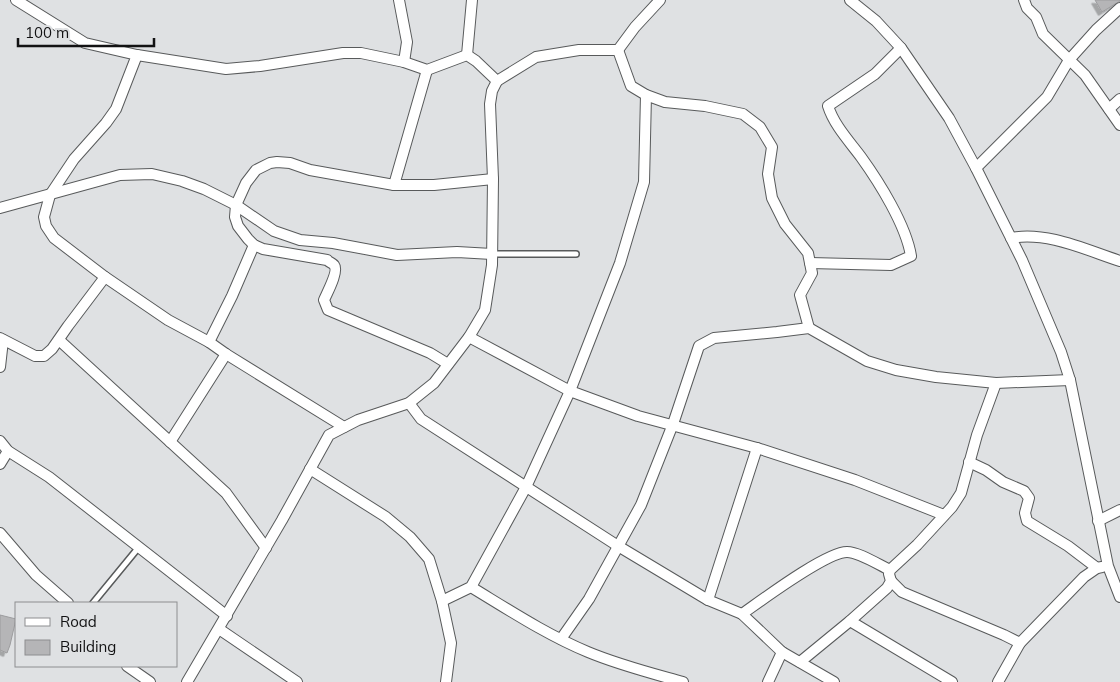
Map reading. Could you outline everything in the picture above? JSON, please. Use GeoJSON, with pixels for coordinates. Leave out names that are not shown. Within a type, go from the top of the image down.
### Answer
{"type":"FeatureCollection","features":[{"type":"Feature","properties":{"kind":"street"},"geometry":{"type":"LineString","coordinates":[[16,0],[85,43],[137,55],[226,69],[260,66],[343,53],[361,53],[404,62],[427,70],[467,55],[476,60],[497,81]]}},
{"type":"Feature","properties":{"kind":"street"},"geometry":{"type":"LineString","coordinates":[[399,0],[407,42],[404,62]]}},
{"type":"Feature","properties":{"kind":"street"},"geometry":{"type":"LineString","coordinates":[[467,55],[472,0]]}},
{"type":"Feature","properties":{"kind":"street"},"geometry":{"type":"LineString","coordinates":[[618,50],[635,27],[660,0]]}},
{"type":"Feature","properties":{"kind":"street"},"geometry":{"type":"LineString","coordinates":[[850,0],[876,21],[901,48],[948,118],[976,168],[1011,238],[1061,352],[1070,380],[1108,566],[1120,597]]}},
{"type":"Feature","properties":{"kind":"street"},"geometry":{"type":"LineString","coordinates":[[1024,0],[1027,8],[1036,17],[1043,34],[1085,75],[1120,125]]}},
{"type":"Feature","properties":{"kind":"street"},"geometry":{"type":"LineString","coordinates":[[976,168],[1047,98],[1069,60],[1096,30],[1120,8]]}},
{"type":"Feature","properties":{"kind":"street"},"geometry":{"type":"LineString","coordinates":[[810,263],[891,265],[911,256],[908,242],[885,196],[866,164],[832,117],[828,106],[874,74],[901,48]]}},
{"type":"Feature","properties":{"kind":"street"},"geometry":{"type":"LineString","coordinates":[[187,682],[219,630],[329,435],[358,420],[409,403],[434,383],[469,337],[485,310],[492,265],[493,179],[490,104],[492,91],[497,81],[536,57],[580,50],[618,50]]}},
{"type":"Feature","properties":{"kind":"street"},"geometry":{"type":"LineString","coordinates":[[618,50],[631,86],[646,95],[665,102],[705,106],[743,114],[760,127],[772,147],[768,174],[772,198],[785,224],[808,253],[812,273],[800,295],[809,328]]}},
{"type":"Feature","properties":{"kind":"street"},"geometry":{"type":"LineString","coordinates":[[137,55],[116,109],[74,159],[50,195],[44,217],[49,232],[105,277],[168,320],[209,342],[344,427]]}},
{"type":"Feature","properties":{"kind":"street"},"geometry":{"type":"LineString","coordinates":[[394,185],[427,70]]}},
{"type":"Feature","properties":{"kind":"street"},"geometry":{"type":"LineString","coordinates":[[442,601],[472,587],[526,487],[570,391],[620,263],[644,182],[646,95]]}},
{"type":"Feature","properties":{"kind":"street"},"geometry":{"type":"LineString","coordinates":[[1109,109],[1120,99]]}},
{"type":"Feature","properties":{"kind":"street"},"geometry":{"type":"LineString","coordinates":[[448,364],[421,349],[328,310],[324,300],[335,275],[336,269],[334,265],[327,260],[273,252],[254,245],[238,226],[235,217],[236,205],[246,183],[256,170],[264,165],[277,162],[290,163],[310,170],[346,178],[394,185],[434,186],[493,179]]}},
{"type":"Feature","properties":{"kind":"street"},"geometry":{"type":"LineString","coordinates":[[0,208],[120,175],[152,174],[194,185],[236,205],[263,225],[282,235],[300,240],[333,243],[396,255],[457,252],[492,254]]}},
{"type":"Feature","properties":{"kind":"street"},"geometry":{"type":"LineString","coordinates":[[1011,238],[1037,236],[1120,261]]}},
{"type":"Feature","properties":{"kind":"street"},"geometry":{"type":"LineString","coordinates":[[209,342],[232,296],[254,245]]}},
{"type":"Feature","properties":{"kind":"street"},"geometry":{"type":"LineString","coordinates":[[0,367],[2,339],[35,356],[44,356],[59,340],[105,277]]}},
{"type":"Feature","properties":{"kind":"street"},"geometry":{"type":"LineString","coordinates":[[560,639],[589,599],[641,505],[673,424],[699,346],[714,338],[809,328],[867,361],[896,370],[936,377],[996,383],[1070,380]]}},
{"type":"Feature","properties":{"kind":"street"},"geometry":{"type":"LineString","coordinates":[[469,337],[570,391],[638,416],[757,448],[855,480],[944,515]]}},
{"type":"Feature","properties":{"kind":"street"},"geometry":{"type":"LineString","coordinates":[[59,340],[226,493],[266,548]]}},
{"type":"Feature","properties":{"kind":"street"},"geometry":{"type":"LineString","coordinates":[[170,442],[226,354]]}},
{"type":"Feature","properties":{"kind":"street"},"geometry":{"type":"LineString","coordinates":[[996,383],[969,462],[961,493],[952,507],[917,545],[890,570],[889,574],[891,581],[902,592],[1004,634],[1020,643]]}},
{"type":"Feature","properties":{"kind":"street"},"geometry":{"type":"LineString","coordinates":[[409,403],[421,419],[618,546],[708,600],[742,614],[782,652],[834,682]]}},
{"type":"Feature","properties":{"kind":"street"},"geometry":{"type":"LineString","coordinates":[[0,441],[8,451],[49,477],[227,616]]}},
{"type":"Feature","properties":{"kind":"street"},"geometry":{"type":"LineString","coordinates":[[708,600],[757,448]]}},
{"type":"Feature","properties":{"kind":"street"},"geometry":{"type":"LineString","coordinates":[[0,464],[8,451]]}},
{"type":"Feature","properties":{"kind":"street"},"geometry":{"type":"LineString","coordinates":[[969,462],[986,470],[1003,482],[1024,491],[1028,498],[1025,513],[1027,520],[1068,546],[1097,568]]}},
{"type":"Feature","properties":{"kind":"street"},"geometry":{"type":"LineString","coordinates":[[310,469],[386,517],[410,537],[429,558],[442,601],[451,643],[446,682]]}},
{"type":"Feature","properties":{"kind":"street"},"geometry":{"type":"LineString","coordinates":[[1098,521],[1120,510]]}},
{"type":"Feature","properties":{"kind":"street"},"geometry":{"type":"LineString","coordinates":[[0,532],[36,575],[67,602]]}},
{"type":"Feature","properties":{"kind":"street"},"geometry":{"type":"LineString","coordinates":[[742,614],[803,572],[846,551],[856,553],[890,570]]}},
{"type":"Feature","properties":{"kind":"street"},"geometry":{"type":"LineString","coordinates":[[998,682],[1020,643],[1084,577],[1097,568],[1108,566]]}},
{"type":"Feature","properties":{"kind":"street"},"geometry":{"type":"LineString","coordinates":[[800,662],[888,588],[891,581]]}},
{"type":"Feature","properties":{"kind":"street"},"geometry":{"type":"LineString","coordinates":[[472,587],[560,639],[587,652],[623,665],[683,682]]}},
{"type":"Feature","properties":{"kind":"street"},"geometry":{"type":"LineString","coordinates":[[850,621],[952,682]]}},
{"type":"Feature","properties":{"kind":"street"},"geometry":{"type":"LineString","coordinates":[[219,630],[298,682]]}},
{"type":"Feature","properties":{"kind":"street"},"geometry":{"type":"LineString","coordinates":[[768,682],[782,652]]}},
{"type":"Feature","properties":{"kind":"street"},"geometry":{"type":"LineString","coordinates":[[128,667],[150,682]]}},
{"type":"Feature","properties":{"kind":"lane"},"geometry":{"type":"LineString","coordinates":[[492,254],[576,254]]}},
{"type":"Feature","properties":{"kind":"lane"},"geometry":{"type":"LineString","coordinates":[[94,602],[139,546]]}},
{"type":"Feature","properties":{"kind":"building"},"geometry":{"type":"Polygon","coordinates":[[[1095,0],[1120,0],[1120,1],[1102,12],[1095,0]]]}},
{"type":"Feature","properties":{"kind":"building"},"geometry":{"type":"Polygon","coordinates":[[[0,615],[15,619],[15,623],[7,653],[0,650],[0,615]]]}}]}
